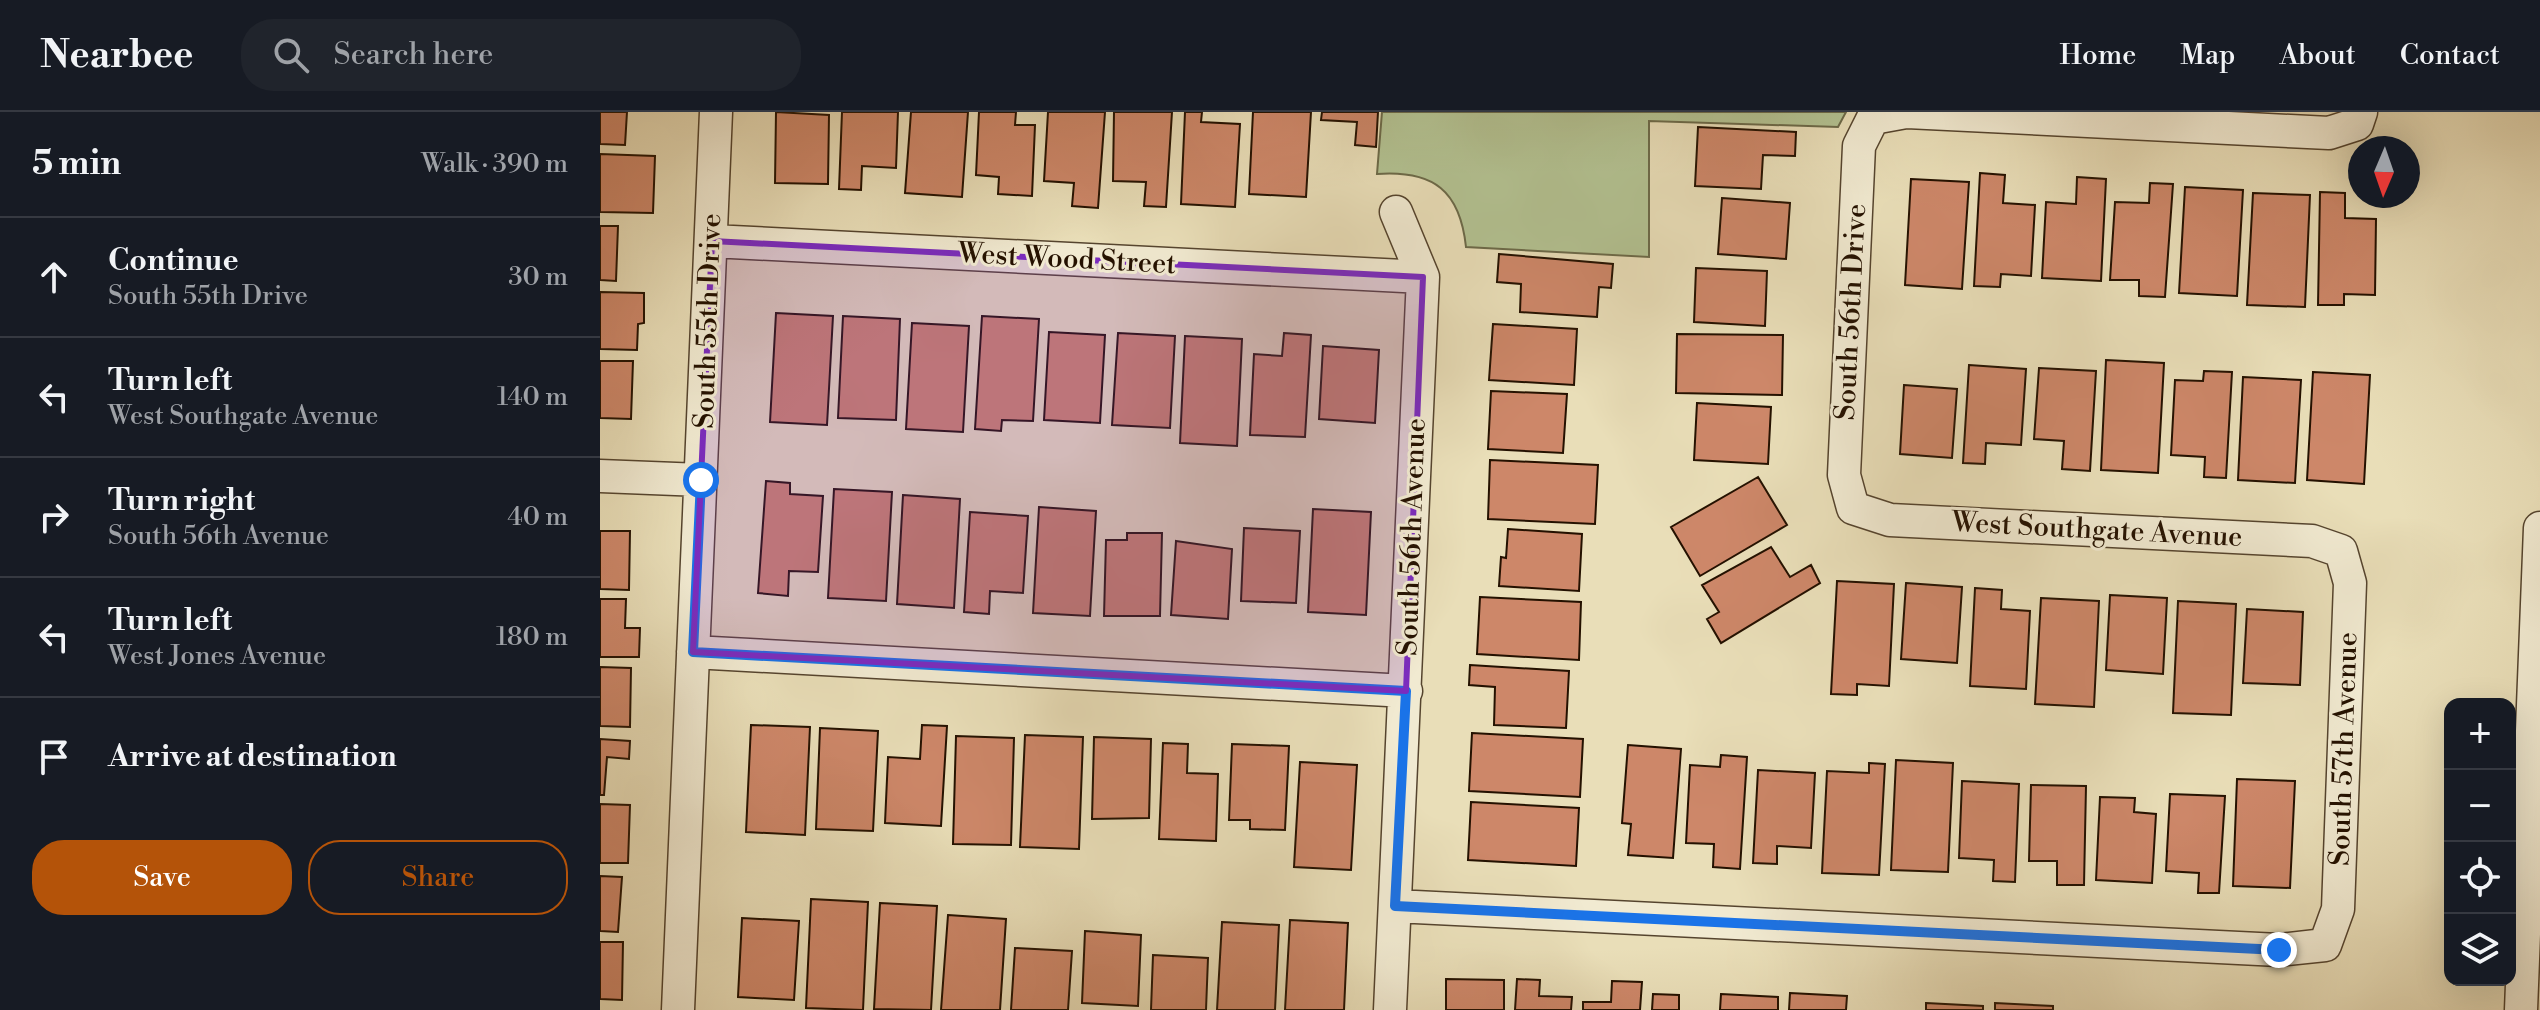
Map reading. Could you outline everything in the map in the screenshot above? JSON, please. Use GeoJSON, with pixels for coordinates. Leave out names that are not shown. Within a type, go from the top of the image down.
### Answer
{"type":"FeatureCollection","features":[{"type":"Feature","properties":{"kind":"street","name":"South 55th Drive"},"geometry":{"type":"LineString","coordinates":[[678,1010],[716,112]]}},
{"type":"Feature","properties":{"kind":"street"},"geometry":{"type":"LineString","coordinates":[[1906,112],[2329,133],[2359,118]]}},
{"type":"Feature","properties":{"kind":"street","name":"South 56th Drive"},"geometry":{"type":"LineString","coordinates":[[1853,508],[1844,475],[1859,146],[1873,118],[1906,112]]}},
{"type":"Feature","properties":{"kind":"street","name":"South 56th Avenue"},"geometry":{"type":"LineString","coordinates":[[1390,1010],[1423,277],[1396,212]]}},
{"type":"Feature","properties":{"kind":"street","name":"West Wood Street"},"geometry":{"type":"LineString","coordinates":[[712,241],[1423,277]]}},
{"type":"Feature","properties":{"kind":"street"},"geometry":{"type":"LineString","coordinates":[[600,476],[701,480]]}},
{"type":"Feature","properties":{"kind":"street","name":"West Southgate Avenue"},"geometry":{"type":"LineString","coordinates":[[1853,508],[1890,520],[2312,541],[2341,551]]}},
{"type":"Feature","properties":{"kind":"street"},"geometry":{"type":"LineString","coordinates":[[2521,1010],[2533,884],[2540,528]]}},
{"type":"Feature","properties":{"kind":"street","name":"South 57th Avenue"},"geometry":{"type":"LineString","coordinates":[[1395,906],[2279,950],[2325,945],[2338,909],[2350,583],[2341,551]]}},
{"type":"Feature","properties":{"kind":"street"},"geometry":{"type":"LineString","coordinates":[[693,652],[1406,691]]}},
{"type":"Feature","properties":{"kind":"highlighted area"},"geometry":{"type":"Polygon","coordinates":[[[712,241],[1423,277],[1406,691],[693,652],[712,241]]]}},
{"type":"Feature","properties":{"kind":"green space"},"geometry":{"type":"Polygon","coordinates":[[[1382,112],[1846,112],[1838,127],[1649,121],[1649,257],[1466,247],[1458,211],[1441,188],[1414,176],[1377,174],[1382,112]]]}},
{"type":"Feature","properties":{"kind":"building"},"geometry":{"type":"Polygon","coordinates":[[[600,112],[627,112],[625,145],[600,144],[600,112]]]}},
{"type":"Feature","properties":{"kind":"building"},"geometry":{"type":"Polygon","coordinates":[[[776,112],[829,115],[828,184],[775,183],[776,112]]]}},
{"type":"Feature","properties":{"kind":"building"},"geometry":{"type":"Polygon","coordinates":[[[842,112],[898,112],[896,168],[862,166],[861,190],[839,189],[842,112]]]}},
{"type":"Feature","properties":{"kind":"building"},"geometry":{"type":"Polygon","coordinates":[[[911,112],[968,112],[962,197],[905,193],[911,112]]]}},
{"type":"Feature","properties":{"kind":"building"},"geometry":{"type":"Polygon","coordinates":[[[979,112],[1016,112],[1015,125],[1035,125],[1032,196],[998,194],[999,177],[976,175],[979,112]]]}},
{"type":"Feature","properties":{"kind":"building"},"geometry":{"type":"Polygon","coordinates":[[[1048,112],[1105,112],[1098,208],[1072,206],[1074,183],[1044,181],[1048,112]]]}},
{"type":"Feature","properties":{"kind":"building"},"geometry":{"type":"Polygon","coordinates":[[[1114,112],[1172,112],[1166,207],[1144,206],[1146,182],[1113,181],[1114,112]]]}},
{"type":"Feature","properties":{"kind":"building"},"geometry":{"type":"Polygon","coordinates":[[[1185,112],[1202,112],[1201,122],[1240,124],[1235,207],[1181,204],[1185,112]]]}},
{"type":"Feature","properties":{"kind":"building"},"geometry":{"type":"Polygon","coordinates":[[[1253,112],[1311,112],[1306,197],[1249,194],[1253,112]]]}},
{"type":"Feature","properties":{"kind":"building"},"geometry":{"type":"Polygon","coordinates":[[[1322,112],[1378,112],[1376,147],[1355,145],[1357,122],[1321,120],[1322,112]]]}},
{"type":"Feature","properties":{"kind":"building"},"geometry":{"type":"Polygon","coordinates":[[[1698,127],[1796,132],[1795,156],[1763,155],[1761,189],[1695,186],[1698,127]]]}},
{"type":"Feature","properties":{"kind":"building"},"geometry":{"type":"Polygon","coordinates":[[[600,154],[655,156],[653,213],[600,212],[600,154]]]}},
{"type":"Feature","properties":{"kind":"building"},"geometry":{"type":"Polygon","coordinates":[[[1980,173],[2005,175],[2003,203],[2035,205],[2031,276],[2001,274],[2000,287],[1974,286],[1980,173]]]}},
{"type":"Feature","properties":{"kind":"building"},"geometry":{"type":"Polygon","coordinates":[[[2077,177],[2106,179],[2101,281],[2042,278],[2046,202],[2076,204],[2077,177]]]}},
{"type":"Feature","properties":{"kind":"building"},"geometry":{"type":"Polygon","coordinates":[[[1911,179],[1969,182],[1962,289],[1905,285],[1911,179]]]}},
{"type":"Feature","properties":{"kind":"building"},"geometry":{"type":"Polygon","coordinates":[[[2150,183],[2173,184],[2165,297],[2139,296],[2139,280],[2110,280],[2115,202],[2149,203],[2150,183]]]}},
{"type":"Feature","properties":{"kind":"building"},"geometry":{"type":"Polygon","coordinates":[[[2185,187],[2243,190],[2237,296],[2179,293],[2185,187]]]}},
{"type":"Feature","properties":{"kind":"building"},"geometry":{"type":"Polygon","coordinates":[[[2320,192],[2345,193],[2345,218],[2376,219],[2375,295],[2344,294],[2344,305],[2318,305],[2320,192]]]}},
{"type":"Feature","properties":{"kind":"building"},"geometry":{"type":"Polygon","coordinates":[[[2253,193],[2310,195],[2305,307],[2247,305],[2253,193]]]}},
{"type":"Feature","properties":{"kind":"building"},"geometry":{"type":"Polygon","coordinates":[[[1722,198],[1790,203],[1786,259],[1718,254],[1722,198]]]}},
{"type":"Feature","properties":{"kind":"building"},"geometry":{"type":"Polygon","coordinates":[[[600,226],[618,226],[616,281],[600,280],[600,226]]]}},
{"type":"Feature","properties":{"kind":"building"},"geometry":{"type":"Polygon","coordinates":[[[1499,254],[1613,264],[1611,288],[1599,287],[1597,317],[1520,312],[1521,284],[1497,282],[1499,254]]]}},
{"type":"Feature","properties":{"kind":"building"},"geometry":{"type":"Polygon","coordinates":[[[1696,268],[1767,271],[1765,326],[1694,322],[1696,268]]]}},
{"type":"Feature","properties":{"kind":"building"},"geometry":{"type":"Polygon","coordinates":[[[600,292],[644,293],[644,323],[638,324],[637,350],[600,349],[600,292]]]}},
{"type":"Feature","properties":{"kind":"building"},"geometry":{"type":"Polygon","coordinates":[[[776,313],[833,316],[827,425],[770,422],[776,313]]]}},
{"type":"Feature","properties":{"kind":"building"},"geometry":{"type":"Polygon","coordinates":[[[843,316],[900,319],[896,420],[838,418],[843,316]]]}},
{"type":"Feature","properties":{"kind":"building"},"geometry":{"type":"Polygon","coordinates":[[[982,316],[1039,319],[1033,421],[1002,420],[1001,431],[975,429],[982,316]]]}},
{"type":"Feature","properties":{"kind":"building"},"geometry":{"type":"Polygon","coordinates":[[[912,323],[969,326],[963,432],[906,429],[912,323]]]}},
{"type":"Feature","properties":{"kind":"building"},"geometry":{"type":"Polygon","coordinates":[[[1493,324],[1577,329],[1574,385],[1489,380],[1493,324]]]}},
{"type":"Feature","properties":{"kind":"building"},"geometry":{"type":"Polygon","coordinates":[[[1049,332],[1105,335],[1100,423],[1044,420],[1049,332]]]}},
{"type":"Feature","properties":{"kind":"building"},"geometry":{"type":"Polygon","coordinates":[[[1118,333],[1175,336],[1170,428],[1112,425],[1118,333]]]}},
{"type":"Feature","properties":{"kind":"building"},"geometry":{"type":"Polygon","coordinates":[[[1284,333],[1311,335],[1305,437],[1250,435],[1254,354],[1282,356],[1284,333]]]}},
{"type":"Feature","properties":{"kind":"building"},"geometry":{"type":"Polygon","coordinates":[[[1677,334],[1783,335],[1782,395],[1676,393],[1677,334]]]}},
{"type":"Feature","properties":{"kind":"building"},"geometry":{"type":"Polygon","coordinates":[[[1185,336],[1242,339],[1237,446],[1180,443],[1185,336]]]}},
{"type":"Feature","properties":{"kind":"building"},"geometry":{"type":"Polygon","coordinates":[[[1323,346],[1379,350],[1375,423],[1319,419],[1323,346]]]}},
{"type":"Feature","properties":{"kind":"building"},"geometry":{"type":"Polygon","coordinates":[[[2106,360],[2164,363],[2158,473],[2101,470],[2106,360]]]}},
{"type":"Feature","properties":{"kind":"building"},"geometry":{"type":"Polygon","coordinates":[[[600,361],[633,361],[631,419],[600,418],[600,361]]]}},
{"type":"Feature","properties":{"kind":"building"},"geometry":{"type":"Polygon","coordinates":[[[1969,365],[2026,369],[2021,445],[1986,443],[1985,464],[1963,463],[1969,365]]]}},
{"type":"Feature","properties":{"kind":"building"},"geometry":{"type":"Polygon","coordinates":[[[2039,368],[2096,371],[2090,471],[2062,469],[2064,441],[2034,439],[2039,368]]]}},
{"type":"Feature","properties":{"kind":"building"},"geometry":{"type":"Polygon","coordinates":[[[2204,371],[2232,372],[2226,478],[2204,477],[2205,457],[2171,455],[2175,380],[2203,381],[2204,371]]]}},
{"type":"Feature","properties":{"kind":"building"},"geometry":{"type":"Polygon","coordinates":[[[2313,372],[2370,375],[2364,484],[2307,480],[2313,372]]]}},
{"type":"Feature","properties":{"kind":"building"},"geometry":{"type":"Polygon","coordinates":[[[2243,377],[2301,380],[2295,483],[2238,480],[2243,377]]]}},
{"type":"Feature","properties":{"kind":"building"},"geometry":{"type":"Polygon","coordinates":[[[1904,385],[1957,389],[1952,458],[1900,454],[1904,385]]]}},
{"type":"Feature","properties":{"kind":"building"},"geometry":{"type":"Polygon","coordinates":[[[1491,391],[1567,394],[1563,453],[1488,449],[1491,391]]]}},
{"type":"Feature","properties":{"kind":"building"},"geometry":{"type":"Polygon","coordinates":[[[1697,403],[1771,407],[1768,464],[1694,460],[1697,403]]]}},
{"type":"Feature","properties":{"kind":"building"},"geometry":{"type":"Polygon","coordinates":[[[1490,460],[1598,465],[1595,524],[1488,519],[1490,460]]]}},
{"type":"Feature","properties":{"kind":"building"},"geometry":{"type":"Polygon","coordinates":[[[1758,477],[1787,525],[1700,576],[1671,527],[1758,477]]]}},
{"type":"Feature","properties":{"kind":"building"},"geometry":{"type":"Polygon","coordinates":[[[766,481],[790,483],[790,494],[823,496],[818,572],[789,571],[788,596],[758,593],[766,481]]]}},
{"type":"Feature","properties":{"kind":"building"},"geometry":{"type":"Polygon","coordinates":[[[834,489],[892,492],[886,601],[828,598],[834,489]]]}},
{"type":"Feature","properties":{"kind":"building"},"geometry":{"type":"Polygon","coordinates":[[[903,495],[960,499],[954,608],[897,604],[903,495]]]}},
{"type":"Feature","properties":{"kind":"building"},"geometry":{"type":"Polygon","coordinates":[[[1039,507],[1096,511],[1090,616],[1033,613],[1039,507]]]}},
{"type":"Feature","properties":{"kind":"building"},"geometry":{"type":"Polygon","coordinates":[[[1313,509],[1371,512],[1366,615],[1308,612],[1313,509]]]}},
{"type":"Feature","properties":{"kind":"building"},"geometry":{"type":"Polygon","coordinates":[[[970,512],[1028,516],[1023,593],[990,591],[989,614],[964,612],[970,512]]]}},
{"type":"Feature","properties":{"kind":"building"},"geometry":{"type":"Polygon","coordinates":[[[1244,528],[1300,531],[1296,603],[1241,601],[1244,528]]]}},
{"type":"Feature","properties":{"kind":"building"},"geometry":{"type":"Polygon","coordinates":[[[1508,529],[1582,534],[1579,591],[1499,586],[1501,557],[1506,558],[1508,529]]]}},
{"type":"Feature","properties":{"kind":"building"},"geometry":{"type":"Polygon","coordinates":[[[600,531],[630,531],[629,590],[600,589],[600,531]]]}},
{"type":"Feature","properties":{"kind":"building"},"geometry":{"type":"Polygon","coordinates":[[[1127,533],[1162,533],[1160,616],[1104,616],[1106,540],[1127,540],[1127,533]]]}},
{"type":"Feature","properties":{"kind":"building"},"geometry":{"type":"Polygon","coordinates":[[[1176,541],[1232,549],[1228,619],[1171,615],[1176,541]]]}},
{"type":"Feature","properties":{"kind":"building"},"geometry":{"type":"Polygon","coordinates":[[[1771,547],[1790,577],[1811,565],[1820,583],[1721,643],[1707,619],[1719,612],[1702,585],[1771,547]]]}},
{"type":"Feature","properties":{"kind":"building"},"geometry":{"type":"Polygon","coordinates":[[[1837,581],[1894,584],[1889,686],[1857,684],[1857,695],[1831,694],[1837,581]]]}},
{"type":"Feature","properties":{"kind":"building"},"geometry":{"type":"Polygon","coordinates":[[[1906,583],[1962,587],[1957,663],[1901,659],[1906,583]]]}},
{"type":"Feature","properties":{"kind":"building"},"geometry":{"type":"Polygon","coordinates":[[[1975,588],[2002,590],[2001,609],[2030,611],[2026,689],[1970,686],[1975,588]]]}},
{"type":"Feature","properties":{"kind":"building"},"geometry":{"type":"Polygon","coordinates":[[[2110,595],[2167,598],[2163,674],[2106,670],[2110,595]]]}},
{"type":"Feature","properties":{"kind":"building"},"geometry":{"type":"Polygon","coordinates":[[[1480,597],[1581,602],[1579,660],[1477,654],[1480,597]]]}},
{"type":"Feature","properties":{"kind":"building"},"geometry":{"type":"Polygon","coordinates":[[[2041,598],[2099,601],[2094,707],[2035,704],[2041,598]]]}},
{"type":"Feature","properties":{"kind":"building"},"geometry":{"type":"Polygon","coordinates":[[[600,599],[626,599],[625,628],[640,628],[639,657],[600,657],[600,599]]]}},
{"type":"Feature","properties":{"kind":"building"},"geometry":{"type":"Polygon","coordinates":[[[2178,601],[2236,604],[2231,715],[2173,713],[2178,601]]]}},
{"type":"Feature","properties":{"kind":"building"},"geometry":{"type":"Polygon","coordinates":[[[2247,609],[2303,612],[2300,685],[2243,683],[2247,609]]]}},
{"type":"Feature","properties":{"kind":"building"},"geometry":{"type":"Polygon","coordinates":[[[1470,665],[1569,671],[1566,728],[1494,725],[1495,687],[1469,685],[1470,665]]]}},
{"type":"Feature","properties":{"kind":"building"},"geometry":{"type":"Polygon","coordinates":[[[600,667],[631,668],[630,727],[600,726],[600,667]]]}},
{"type":"Feature","properties":{"kind":"building"},"geometry":{"type":"Polygon","coordinates":[[[751,725],[810,727],[805,835],[746,832],[751,725]]]}},
{"type":"Feature","properties":{"kind":"building"},"geometry":{"type":"Polygon","coordinates":[[[922,725],[947,726],[941,826],[885,823],[888,757],[920,759],[922,725]]]}},
{"type":"Feature","properties":{"kind":"building"},"geometry":{"type":"Polygon","coordinates":[[[820,728],[878,731],[873,831],[816,829],[820,728]]]}},
{"type":"Feature","properties":{"kind":"building"},"geometry":{"type":"Polygon","coordinates":[[[1472,733],[1583,739],[1580,797],[1469,791],[1472,733]]]}},
{"type":"Feature","properties":{"kind":"building"},"geometry":{"type":"Polygon","coordinates":[[[1025,735],[1083,737],[1079,849],[1020,847],[1025,735]]]}},
{"type":"Feature","properties":{"kind":"building"},"geometry":{"type":"Polygon","coordinates":[[[956,736],[1014,738],[1011,845],[953,844],[956,736]]]}},
{"type":"Feature","properties":{"kind":"building"},"geometry":{"type":"Polygon","coordinates":[[[1094,737],[1151,739],[1149,818],[1092,819],[1094,737]]]}},
{"type":"Feature","properties":{"kind":"building"},"geometry":{"type":"Polygon","coordinates":[[[600,739],[630,741],[629,759],[607,757],[604,795],[600,795],[600,739]]]}},
{"type":"Feature","properties":{"kind":"building"},"geometry":{"type":"Polygon","coordinates":[[[1163,743],[1188,744],[1187,773],[1218,774],[1216,841],[1159,839],[1163,743]]]}},
{"type":"Feature","properties":{"kind":"building"},"geometry":{"type":"Polygon","coordinates":[[[1232,744],[1289,746],[1285,830],[1250,829],[1250,820],[1229,820],[1232,744]]]}},
{"type":"Feature","properties":{"kind":"building"},"geometry":{"type":"Polygon","coordinates":[[[1628,745],[1681,749],[1673,858],[1628,855],[1631,824],[1622,823],[1628,745]]]}},
{"type":"Feature","properties":{"kind":"building"},"geometry":{"type":"Polygon","coordinates":[[[1721,755],[1747,757],[1740,869],[1713,867],[1714,844],[1686,843],[1690,765],[1720,767],[1721,755]]]}},
{"type":"Feature","properties":{"kind":"building"},"geometry":{"type":"Polygon","coordinates":[[[1896,760],[1953,763],[1948,872],[1891,870],[1896,760]]]}},
{"type":"Feature","properties":{"kind":"building"},"geometry":{"type":"Polygon","coordinates":[[[1300,762],[1357,765],[1351,870],[1294,867],[1300,762]]]}},
{"type":"Feature","properties":{"kind":"building"},"geometry":{"type":"Polygon","coordinates":[[[1869,763],[1885,764],[1879,875],[1822,873],[1827,771],[1869,773],[1869,763]]]}},
{"type":"Feature","properties":{"kind":"building"},"geometry":{"type":"Polygon","coordinates":[[[1758,770],[1815,773],[1811,848],[1777,846],[1777,864],[1753,863],[1758,770]]]}},
{"type":"Feature","properties":{"kind":"building"},"geometry":{"type":"Polygon","coordinates":[[[2237,779],[2295,781],[2290,888],[2233,886],[2237,779]]]}},
{"type":"Feature","properties":{"kind":"building"},"geometry":{"type":"Polygon","coordinates":[[[1962,781],[2019,784],[2015,882],[1993,881],[1994,860],[1959,858],[1962,781]]]}},
{"type":"Feature","properties":{"kind":"building"},"geometry":{"type":"Polygon","coordinates":[[[2031,785],[2086,786],[2084,885],[2057,885],[2057,861],[2029,861],[2031,785]]]}},
{"type":"Feature","properties":{"kind":"building"},"geometry":{"type":"Polygon","coordinates":[[[2170,794],[2225,796],[2219,893],[2198,893],[2199,873],[2166,871],[2170,794]]]}},
{"type":"Feature","properties":{"kind":"building"},"geometry":{"type":"Polygon","coordinates":[[[2100,797],[2135,798],[2134,812],[2156,814],[2152,883],[2096,880],[2100,797]]]}},
{"type":"Feature","properties":{"kind":"building"},"geometry":{"type":"Polygon","coordinates":[[[1471,802],[1579,808],[1576,866],[1468,860],[1471,802]]]}},
{"type":"Feature","properties":{"kind":"building"},"geometry":{"type":"Polygon","coordinates":[[[600,804],[630,805],[628,863],[600,863],[600,804]]]}},
{"type":"Feature","properties":{"kind":"building"},"geometry":{"type":"Polygon","coordinates":[[[600,876],[622,877],[618,932],[600,931],[600,876]]]}},
{"type":"Feature","properties":{"kind":"building"},"geometry":{"type":"Polygon","coordinates":[[[811,899],[868,902],[863,1010],[806,1008],[811,899]]]}},
{"type":"Feature","properties":{"kind":"building"},"geometry":{"type":"Polygon","coordinates":[[[880,903],[937,906],[931,1010],[874,1009],[880,903]]]}},
{"type":"Feature","properties":{"kind":"building"},"geometry":{"type":"Polygon","coordinates":[[[948,915],[1006,919],[1000,1010],[941,1010],[948,915]]]}},
{"type":"Feature","properties":{"kind":"building"},"geometry":{"type":"Polygon","coordinates":[[[742,918],[799,921],[794,1000],[738,997],[742,918]]]}},
{"type":"Feature","properties":{"kind":"building"},"geometry":{"type":"Polygon","coordinates":[[[1290,920],[1348,923],[1344,1010],[1285,1010],[1290,920]]]}},
{"type":"Feature","properties":{"kind":"building"},"geometry":{"type":"Polygon","coordinates":[[[1222,922],[1279,925],[1275,1010],[1217,1010],[1222,922]]]}},
{"type":"Feature","properties":{"kind":"building"},"geometry":{"type":"Polygon","coordinates":[[[1085,931],[1141,935],[1138,1006],[1082,1003],[1085,931]]]}},
{"type":"Feature","properties":{"kind":"building"},"geometry":{"type":"Polygon","coordinates":[[[600,942],[623,942],[622,1000],[600,999],[600,942]]]}},
{"type":"Feature","properties":{"kind":"building"},"geometry":{"type":"Polygon","coordinates":[[[1015,948],[1072,951],[1068,1010],[1011,1010],[1015,948]]]}},
{"type":"Feature","properties":{"kind":"building"},"geometry":{"type":"Polygon","coordinates":[[[1153,955],[1208,958],[1206,1010],[1151,1010],[1153,955]]]}},
{"type":"Feature","properties":{"kind":"building"},"geometry":{"type":"Polygon","coordinates":[[[1446,979],[1504,980],[1504,1010],[1446,1010],[1446,979]]]}},
{"type":"Feature","properties":{"kind":"building"},"geometry":{"type":"Polygon","coordinates":[[[1517,979],[1540,980],[1539,996],[1572,997],[1571,1010],[1515,1010],[1517,979]]]}},
{"type":"Feature","properties":{"kind":"building"},"geometry":{"type":"Polygon","coordinates":[[[1612,981],[1642,982],[1640,1010],[1583,1010],[1583,1002],[1611,1002],[1612,981]]]}},
{"type":"Feature","properties":{"kind":"building"},"geometry":{"type":"Polygon","coordinates":[[[1790,993],[1847,996],[1846,1010],[1789,1010],[1790,993]]]}},
{"type":"Feature","properties":{"kind":"building"},"geometry":{"type":"Polygon","coordinates":[[[1653,994],[1679,995],[1679,1010],[1652,1010],[1653,994]]]}},
{"type":"Feature","properties":{"kind":"building"},"geometry":{"type":"Polygon","coordinates":[[[1721,994],[1778,997],[1778,1010],[1720,1010],[1721,994]]]}},
{"type":"Feature","properties":{"kind":"building"},"geometry":{"type":"Polygon","coordinates":[[[1926,1003],[1983,1006],[1983,1010],[1926,1010],[1926,1003]]]}},
{"type":"Feature","properties":{"kind":"building"},"geometry":{"type":"Polygon","coordinates":[[[1995,1003],[2053,1006],[2053,1010],[1995,1010],[1995,1003]]]}},
{"type":"Feature","properties":{"kind":"route"},"geometry":{"type":"LineString","coordinates":[[701,480],[693,652],[1406,691],[1395,906],[2279,950]]}}]}
